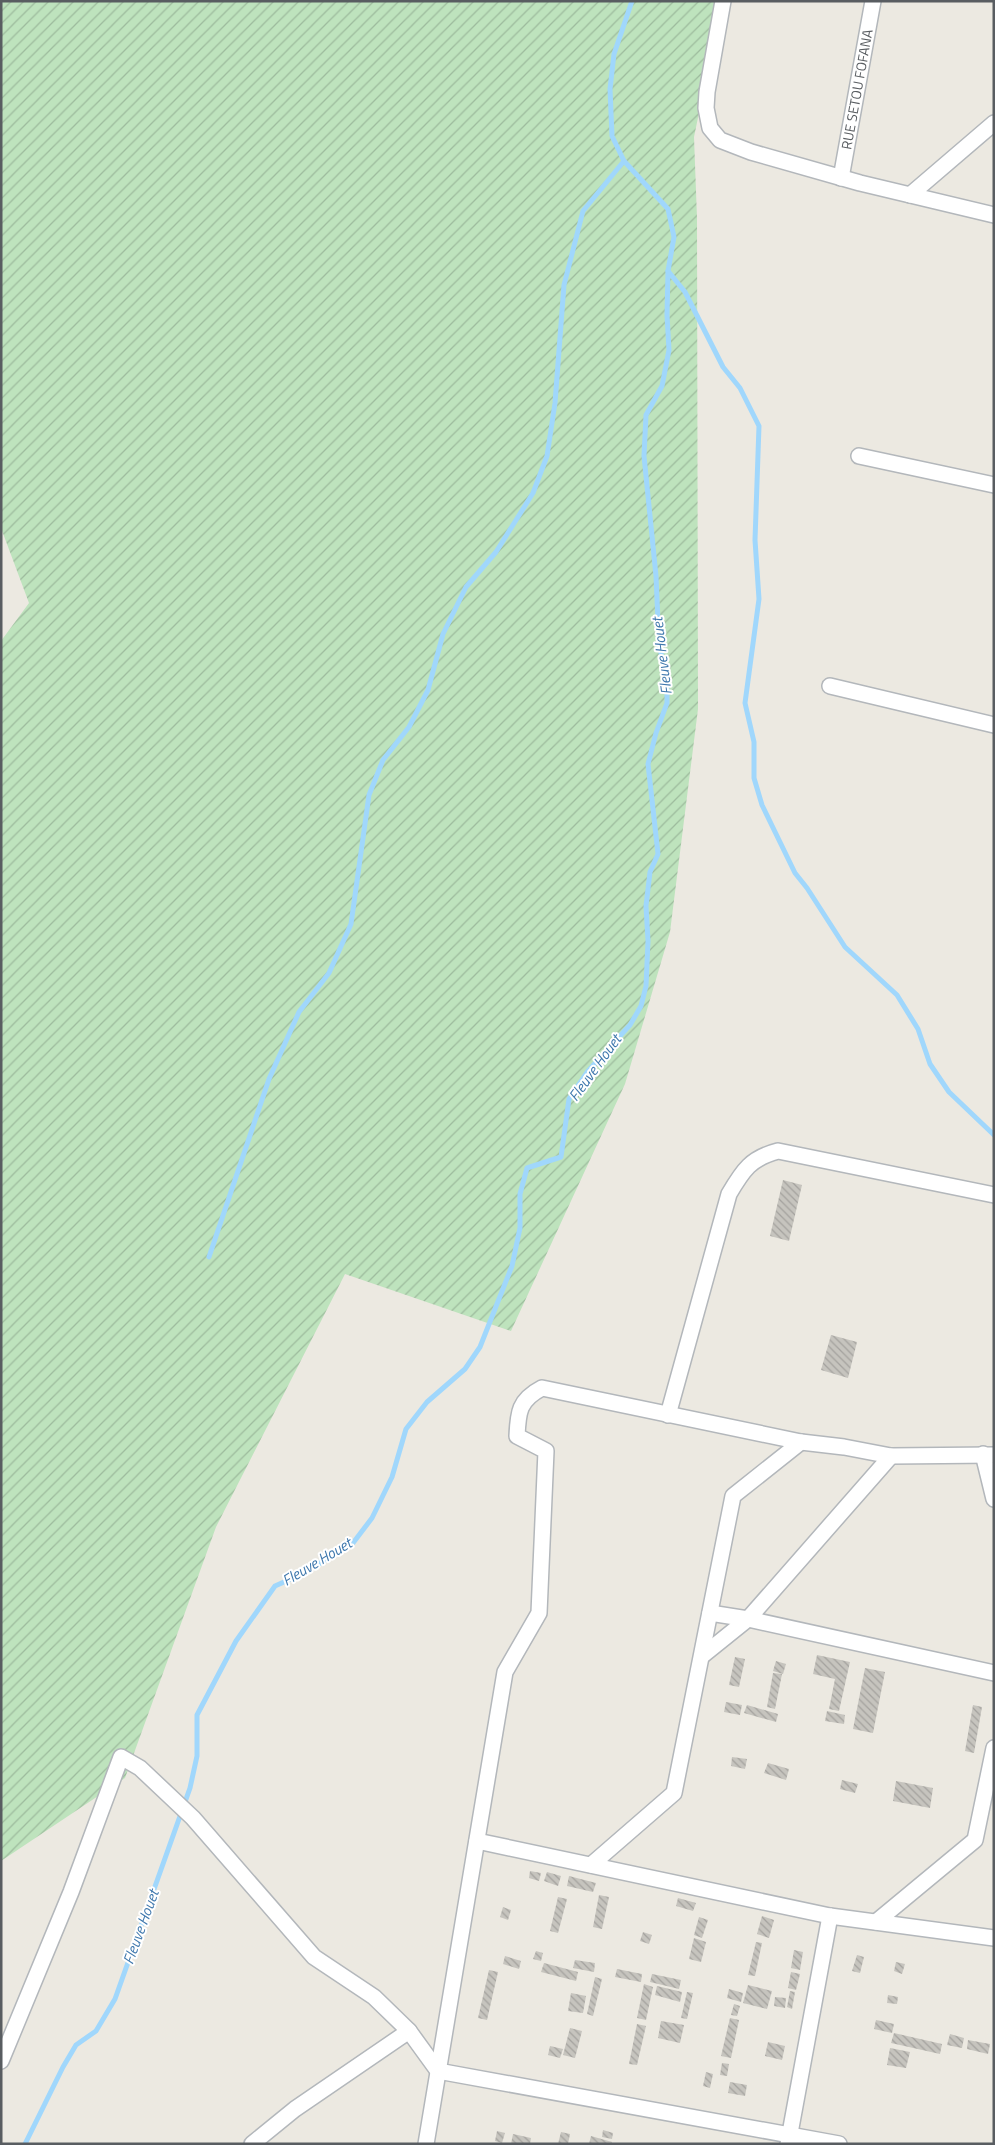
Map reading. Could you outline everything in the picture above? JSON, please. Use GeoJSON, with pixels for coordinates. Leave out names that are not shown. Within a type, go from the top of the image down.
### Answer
{"type":"FeatureCollection","features":[{"type":"Feature","properties":{"kind":"street"},"geometry":{"type":"LineString","coordinates":[[723,1],[707,92],[708,120],[715,136],[725,144],[841,178],[994,216]]}},
{"type":"Feature","properties":{"kind":"street","name":"RUE SETOU FOFANA"},"geometry":{"type":"LineString","coordinates":[[841,178],[873,1]]}},
{"type":"Feature","properties":{"kind":"street"},"geometry":{"type":"LineString","coordinates":[[910,195],[994,123]]}},
{"type":"Feature","properties":{"kind":"street"},"geometry":{"type":"LineString","coordinates":[[859,456],[994,485]]}},
{"type":"Feature","properties":{"kind":"street"},"geometry":{"type":"LineString","coordinates":[[830,686],[994,725]]}},
{"type":"Feature","properties":{"kind":"street"},"geometry":{"type":"LineString","coordinates":[[668,1415],[729,1194],[742,1171],[762,1155],[778,1151],[994,1195]]}},
{"type":"Feature","properties":{"kind":"street"},"geometry":{"type":"LineString","coordinates":[[426,2144],[505,1672],[539,1613],[546,1452],[517,1436],[518,1410],[529,1397],[542,1388],[801,1442],[844,1447],[891,1456],[988,1455],[994,1499]]}},
{"type":"Feature","properties":{"kind":"street"},"geometry":{"type":"LineString","coordinates":[[591,1865],[674,1793],[732,1496],[801,1442]]}},
{"type":"Feature","properties":{"kind":"street"},"geometry":{"type":"LineString","coordinates":[[702,1656],[748,1619],[891,1456]]}},
{"type":"Feature","properties":{"kind":"street"},"geometry":{"type":"LineString","coordinates":[[710,1613],[748,1619],[994,1673]]}},
{"type":"Feature","properties":{"kind":"street"},"geometry":{"type":"LineString","coordinates":[[876,1922],[975,1840],[994,1748]]}},
{"type":"Feature","properties":{"kind":"street"},"geometry":{"type":"LineString","coordinates":[[1,2060],[99,1820],[118,1758],[123,1757],[140,1768],[193,1818],[314,1957],[374,1996],[409,2031],[438,2072],[788,2140],[839,2144]]}},
{"type":"Feature","properties":{"kind":"street"},"geometry":{"type":"LineString","coordinates":[[477,1841],[830,1916],[994,1938]]}},
{"type":"Feature","properties":{"kind":"street"},"geometry":{"type":"LineString","coordinates":[[788,2140],[830,1916]]}},
{"type":"Feature","properties":{"kind":"street"},"geometry":{"type":"LineString","coordinates":[[252,2144],[295,2109],[409,2031]]}},
{"type":"Feature","properties":{"kind":"green space"},"geometry":{"type":"Polygon","coordinates":[[[1,1],[722,1],[694,137],[697,218],[698,709],[670,932],[625,1084],[511,1331],[345,1274],[216,1527],[125,1778],[1,1861],[1,641],[29,603],[1,528],[1,1]]]}},
{"type":"Feature","properties":{"kind":"building"},"geometry":{"type":"Polygon","coordinates":[[[783,1180],[802,1185],[789,1241],[770,1236],[783,1180]]]}},
{"type":"Feature","properties":{"kind":"building"},"geometry":{"type":"Polygon","coordinates":[[[831,1335],[857,1342],[848,1378],[821,1370],[831,1335]]]}},
{"type":"Feature","properties":{"kind":"building"},"geometry":{"type":"Polygon","coordinates":[[[817,1655],[850,1662],[839,1711],[829,1709],[835,1679],[813,1674],[817,1655]]]}},
{"type":"Feature","properties":{"kind":"building"},"geometry":{"type":"Polygon","coordinates":[[[735,1657],[745,1659],[739,1687],[729,1685],[735,1657]]]}},
{"type":"Feature","properties":{"kind":"building"},"geometry":{"type":"Polygon","coordinates":[[[776,1661],[786,1664],[783,1674],[773,1671],[776,1661]]]}},
{"type":"Feature","properties":{"kind":"building"},"geometry":{"type":"Polygon","coordinates":[[[865,1668],[885,1672],[873,1733],[853,1729],[865,1668]]]}},
{"type":"Feature","properties":{"kind":"building"},"geometry":{"type":"Polygon","coordinates":[[[773,1673],[782,1674],[775,1709],[767,1707],[773,1673]]]}},
{"type":"Feature","properties":{"kind":"building"},"geometry":{"type":"Polygon","coordinates":[[[726,1702],[742,1705],[740,1715],[724,1712],[726,1702]]]}},
{"type":"Feature","properties":{"kind":"building"},"geometry":{"type":"Polygon","coordinates":[[[747,1705],[778,1714],[776,1722],[744,1713],[747,1705]]]}},
{"type":"Feature","properties":{"kind":"building"},"geometry":{"type":"Polygon","coordinates":[[[973,1705],[982,1707],[974,1753],[965,1751],[973,1705]]]}},
{"type":"Feature","properties":{"kind":"building"},"geometry":{"type":"Polygon","coordinates":[[[827,1711],[845,1715],[844,1724],[825,1721],[827,1711]]]}},
{"type":"Feature","properties":{"kind":"building"},"geometry":{"type":"Polygon","coordinates":[[[732,1757],[747,1759],[745,1769],[731,1766],[732,1757]]]}},
{"type":"Feature","properties":{"kind":"building"},"geometry":{"type":"Polygon","coordinates":[[[768,1763],[789,1769],[786,1780],[764,1773],[768,1763]]]}},
{"type":"Feature","properties":{"kind":"building"},"geometry":{"type":"Polygon","coordinates":[[[842,1780],[858,1784],[855,1793],[840,1789],[842,1780]]]}},
{"type":"Feature","properties":{"kind":"building"},"geometry":{"type":"Polygon","coordinates":[[[896,1781],[933,1788],[930,1808],[893,1801],[896,1781]]]}},
{"type":"Feature","properties":{"kind":"building"},"geometry":{"type":"Polygon","coordinates":[[[530,1871],[541,1873],[539,1881],[529,1878],[530,1871]]]}},
{"type":"Feature","properties":{"kind":"building"},"geometry":{"type":"Polygon","coordinates":[[[547,1872],[561,1876],[558,1886],[544,1881],[547,1872]]]}},
{"type":"Feature","properties":{"kind":"building"},"geometry":{"type":"Polygon","coordinates":[[[569,1876],[596,1883],[593,1892],[567,1886],[569,1876]]]}},
{"type":"Feature","properties":{"kind":"building"},"geometry":{"type":"Polygon","coordinates":[[[599,1895],[609,1897],[602,1929],[593,1927],[599,1895]]]}},
{"type":"Feature","properties":{"kind":"building"},"geometry":{"type":"Polygon","coordinates":[[[558,1897],[567,1899],[558,1933],[550,1931],[558,1897]]]}},
{"type":"Feature","properties":{"kind":"building"},"geometry":{"type":"Polygon","coordinates":[[[678,1898],[696,1903],[693,1911],[676,1906],[678,1898]]]}},
{"type":"Feature","properties":{"kind":"building"},"geometry":{"type":"Polygon","coordinates":[[[503,1907],[511,1910],[508,1920],[500,1917],[503,1907]]]}},
{"type":"Feature","properties":{"kind":"building"},"geometry":{"type":"Polygon","coordinates":[[[762,1916],[774,1920],[769,1938],[757,1934],[762,1916]]]}},
{"type":"Feature","properties":{"kind":"building"},"geometry":{"type":"Polygon","coordinates":[[[699,1917],[708,1920],[702,1938],[694,1935],[699,1917]]]}},
{"type":"Feature","properties":{"kind":"building"},"geometry":{"type":"Polygon","coordinates":[[[643,1932],[652,1935],[649,1944],[640,1941],[643,1932]]]}},
{"type":"Feature","properties":{"kind":"building"},"geometry":{"type":"Polygon","coordinates":[[[694,1938],[706,1942],[701,1962],[689,1959],[694,1938]]]}},
{"type":"Feature","properties":{"kind":"building"},"geometry":{"type":"Polygon","coordinates":[[[756,1942],[762,1943],[755,1976],[748,1975],[756,1942]]]}},
{"type":"Feature","properties":{"kind":"building"},"geometry":{"type":"Polygon","coordinates":[[[794,1950],[803,1952],[800,1970],[791,1968],[794,1950]]]}},
{"type":"Feature","properties":{"kind":"building"},"geometry":{"type":"Polygon","coordinates":[[[536,1951],[543,1953],[541,1961],[533,1959],[536,1951]]]}},
{"type":"Feature","properties":{"kind":"building"},"geometry":{"type":"Polygon","coordinates":[[[857,1955],[864,1957],[860,1973],[852,1971],[857,1955]]]}},
{"type":"Feature","properties":{"kind":"building"},"geometry":{"type":"Polygon","coordinates":[[[505,1956],[521,1961],[519,1969],[503,1964],[505,1956]]]}},
{"type":"Feature","properties":{"kind":"building"},"geometry":{"type":"Polygon","coordinates":[[[575,1960],[595,1963],[594,1972],[573,1968],[575,1960]]]}},
{"type":"Feature","properties":{"kind":"building"},"geometry":{"type":"Polygon","coordinates":[[[896,1962],[905,1964],[902,1974],[894,1971],[896,1962]]]}},
{"type":"Feature","properties":{"kind":"building"},"geometry":{"type":"Polygon","coordinates":[[[544,1963],[578,1972],[576,1981],[541,1972],[544,1963]]]}},
{"type":"Feature","properties":{"kind":"building"},"geometry":{"type":"Polygon","coordinates":[[[617,1969],[642,1974],[641,1982],[615,1977],[617,1969]]]}},
{"type":"Feature","properties":{"kind":"building"},"geometry":{"type":"Polygon","coordinates":[[[489,1970],[498,1972],[487,2020],[478,2018],[489,1970]]]}},
{"type":"Feature","properties":{"kind":"building"},"geometry":{"type":"Polygon","coordinates":[[[791,1972],[800,1974],[796,1990],[788,1988],[791,1972]]]}},
{"type":"Feature","properties":{"kind":"building"},"geometry":{"type":"Polygon","coordinates":[[[652,1974],[681,1980],[679,1989],[650,1982],[652,1974]]]}},
{"type":"Feature","properties":{"kind":"building"},"geometry":{"type":"Polygon","coordinates":[[[595,1977],[602,1979],[593,2016],[587,2014],[595,1977]]]}},
{"type":"Feature","properties":{"kind":"building"},"geometry":{"type":"Polygon","coordinates":[[[644,1984],[653,1987],[646,2020],[637,2018],[644,1984]]]}},
{"type":"Feature","properties":{"kind":"building"},"geometry":{"type":"Polygon","coordinates":[[[748,1985],[772,1991],[767,2009],[743,2003],[748,1985]]]}},
{"type":"Feature","properties":{"kind":"building"},"geometry":{"type":"Polygon","coordinates":[[[657,1986],[682,1992],[680,2002],[655,1995],[657,1986]]]}},
{"type":"Feature","properties":{"kind":"building"},"geometry":{"type":"Polygon","coordinates":[[[729,1989],[743,1993],[741,2002],[727,1998],[729,1989]]]}},
{"type":"Feature","properties":{"kind":"building"},"geometry":{"type":"Polygon","coordinates":[[[790,1991],[795,1992],[792,2009],[787,2007],[790,1991]]]}},
{"type":"Feature","properties":{"kind":"building"},"geometry":{"type":"Polygon","coordinates":[[[687,1992],[693,1993],[687,2019],[681,2018],[687,1992]]]}},
{"type":"Feature","properties":{"kind":"building"},"geometry":{"type":"Polygon","coordinates":[[[571,1993],[586,1996],[583,2013],[568,2011],[571,1993]]]}},
{"type":"Feature","properties":{"kind":"building"},"geometry":{"type":"Polygon","coordinates":[[[888,1995],[898,1997],[897,2004],[887,2003],[888,1995]]]}},
{"type":"Feature","properties":{"kind":"building"},"geometry":{"type":"Polygon","coordinates":[[[775,1997],[786,1998],[785,2008],[774,2006],[775,1997]]]}},
{"type":"Feature","properties":{"kind":"building"},"geometry":{"type":"Polygon","coordinates":[[[734,2004],[740,2006],[737,2016],[731,2015],[734,2004]]]}},
{"type":"Feature","properties":{"kind":"building"},"geometry":{"type":"Polygon","coordinates":[[[730,2018],[739,2020],[731,2058],[721,2056],[730,2018]]]}},
{"type":"Feature","properties":{"kind":"building"},"geometry":{"type":"Polygon","coordinates":[[[876,2020],[894,2024],[892,2033],[874,2029],[876,2020]]]}},
{"type":"Feature","properties":{"kind":"building"},"geometry":{"type":"Polygon","coordinates":[[[661,2021],[684,2025],[680,2043],[658,2038],[661,2021]]]}},
{"type":"Feature","properties":{"kind":"building"},"geometry":{"type":"Polygon","coordinates":[[[637,2024],[646,2026],[637,2065],[629,2064],[637,2024]]]}},
{"type":"Feature","properties":{"kind":"building"},"geometry":{"type":"Polygon","coordinates":[[[570,2028],[582,2031],[575,2058],[563,2055],[570,2028]]]}},
{"type":"Feature","properties":{"kind":"building"},"geometry":{"type":"Polygon","coordinates":[[[894,2033],[942,2044],[940,2054],[891,2043],[894,2033]]]}},
{"type":"Feature","properties":{"kind":"building"},"geometry":{"type":"Polygon","coordinates":[[[950,2034],[964,2038],[962,2048],[947,2045],[950,2034]]]}},
{"type":"Feature","properties":{"kind":"building"},"geometry":{"type":"Polygon","coordinates":[[[968,2040],[990,2044],[988,2054],[967,2049],[968,2040]]]}},
{"type":"Feature","properties":{"kind":"building"},"geometry":{"type":"Polygon","coordinates":[[[768,2042],[785,2046],[782,2060],[765,2056],[768,2042]]]}},
{"type":"Feature","properties":{"kind":"building"},"geometry":{"type":"Polygon","coordinates":[[[550,2046],[563,2049],[560,2058],[548,2055],[550,2046]]]}},
{"type":"Feature","properties":{"kind":"building"},"geometry":{"type":"Polygon","coordinates":[[[890,2048],[910,2052],[906,2068],[887,2065],[890,2048]]]}},
{"type":"Feature","properties":{"kind":"building"},"geometry":{"type":"Polygon","coordinates":[[[722,2063],[729,2064],[727,2076],[720,2075],[722,2063]]]}},
{"type":"Feature","properties":{"kind":"building"},"geometry":{"type":"Polygon","coordinates":[[[706,2072],[713,2074],[710,2088],[703,2086],[706,2072]]]}},
{"type":"Feature","properties":{"kind":"building"},"geometry":{"type":"Polygon","coordinates":[[[730,2082],[747,2085],[745,2096],[728,2093],[730,2082]]]}},
{"type":"Feature","properties":{"kind":"building"},"geometry":{"type":"Polygon","coordinates":[[[603,2130],[613,2133],[612,2139],[602,2137],[603,2130]]]}},
{"type":"Feature","properties":{"kind":"building"},"geometry":{"type":"Polygon","coordinates":[[[497,2131],[505,2133],[502,2143],[495,2141],[497,2131]]]}},
{"type":"Feature","properties":{"kind":"building"},"geometry":{"type":"Polygon","coordinates":[[[561,2132],[570,2134],[568,2144],[558,2144],[561,2132]]]}},
{"type":"Feature","properties":{"kind":"building"},"geometry":{"type":"Polygon","coordinates":[[[513,2134],[531,2138],[530,2144],[511,2144],[513,2134]]]}},
{"type":"Feature","properties":{"kind":"building"},"geometry":{"type":"Polygon","coordinates":[[[591,2136],[612,2142],[611,2144],[589,2144],[591,2136]]]}},
{"type":"Feature","properties":{"kind":"waterway","name":"Fleuve Houet"},"geometry":{"type":"LineString","coordinates":[[25,2144],[76,2045],[96,2031],[115,1999],[190,1788],[197,1756],[197,1715],[236,1641],[275,1586],[304,1573],[353,1543],[372,1518],[392,1477],[406,1429],[427,1402],[465,1369],[480,1347],[512,1266],[520,1228],[520,1194],[527,1168],[561,1157],[569,1099],[588,1071],[630,1025],[641,1006],[646,986],[648,941],[646,906],[650,872],[658,854],[648,764],[656,733],[667,703],[667,678],[659,645],[656,576],[644,456],[646,415],[662,386],[669,350],[667,315],[668,271],[674,237],[668,209],[624,161],[612,136],[610,89],[614,54],[632,1]]}},
{"type":"Feature","properties":{"kind":"waterway"},"geometry":{"type":"LineString","coordinates":[[209,1257],[269,1079],[299,1012],[329,973],[351,924],[369,795],[383,760],[409,727],[428,690],[443,634],[466,587],[496,552],[533,493],[547,456],[555,403],[564,285],[583,211],[624,161]]}},
{"type":"Feature","properties":{"kind":"waterway"},"geometry":{"type":"LineString","coordinates":[[668,271],[685,292],[723,367],[740,388],[759,426],[755,540],[759,599],[745,703],[754,742],[754,778],[762,805],[795,873],[807,888],[845,947],[897,995],[918,1029],[930,1064],[949,1092],[994,1135]]}}]}
